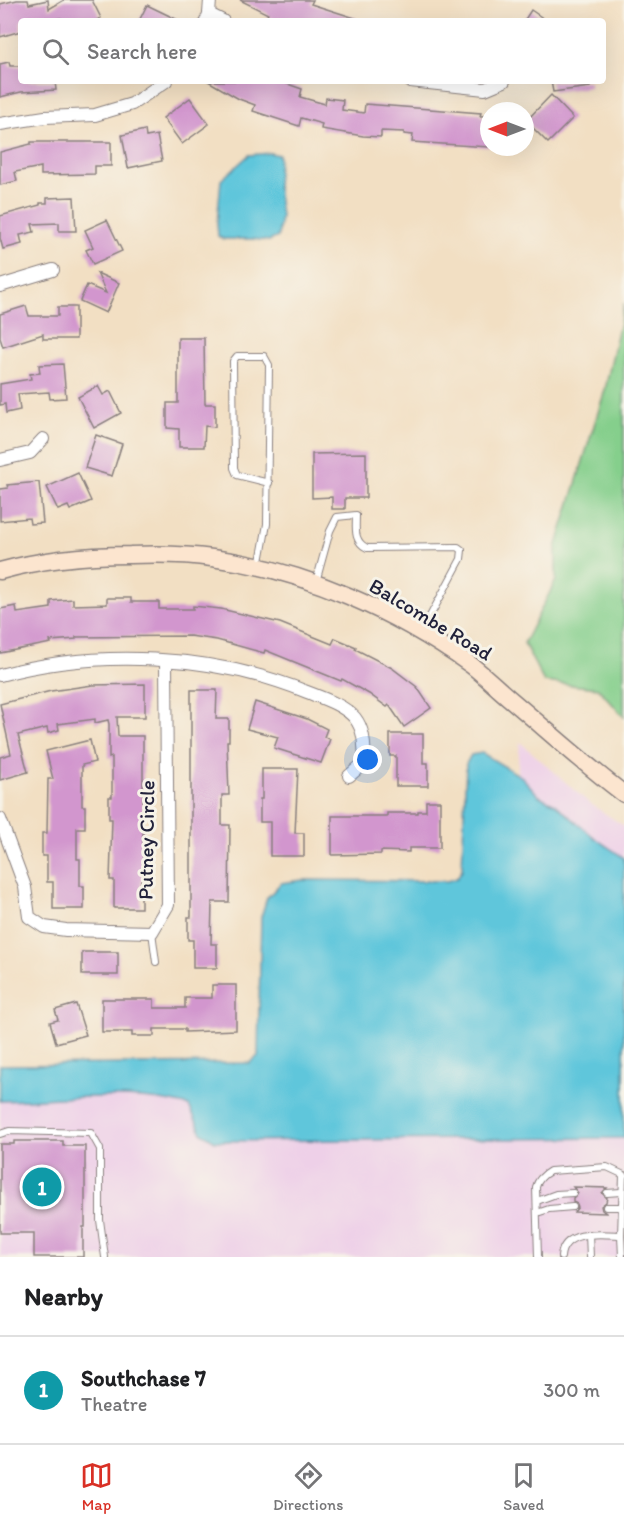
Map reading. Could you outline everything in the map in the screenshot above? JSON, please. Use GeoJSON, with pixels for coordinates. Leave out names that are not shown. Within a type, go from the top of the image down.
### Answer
{"type":"FeatureCollection","features":[{"type":"Feature","properties":{"kind":"street"},"geometry":{"type":"LineString","coordinates":[[208,17],[210,0]]}},
{"type":"Feature","properties":{"kind":"street"},"geometry":{"type":"LineString","coordinates":[[0,124],[45,117],[94,115],[132,104],[162,84]]}},
{"type":"Feature","properties":{"kind":"street"},"geometry":{"type":"LineString","coordinates":[[438,84],[485,89],[497,84]]}},
{"type":"Feature","properties":{"kind":"street"},"geometry":{"type":"LineString","coordinates":[[0,286],[53,270]]}},
{"type":"Feature","properties":{"kind":"street"},"geometry":{"type":"LineString","coordinates":[[0,459],[30,453],[43,440]]}},
{"type":"Feature","properties":{"kind":"street","name":"Balcombe Road"},"geometry":{"type":"LineString","coordinates":[[0,571],[25,564],[88,555],[158,554],[213,558],[259,567],[316,583],[381,611],[471,666],[594,772],[624,794]]}},
{"type":"Feature","properties":{"kind":"street"},"geometry":{"type":"LineString","coordinates":[[0,675],[28,667],[98,660],[166,660],[214,666],[275,679],[333,703],[354,717],[363,733],[364,762],[349,776]]}},
{"type":"Feature","properties":{"kind":"street","name":"Putney Circle"},"geometry":{"type":"LineString","coordinates":[[152,932],[168,905],[166,660]]}},
{"type":"Feature","properties":{"kind":"street"},"geometry":{"type":"LineString","coordinates":[[0,819],[25,887],[29,917],[44,927],[152,932]]}},
{"type":"Feature","properties":{"kind":"lane"},"geometry":{"type":"LineString","coordinates":[[259,567],[267,524],[269,483],[269,365],[264,356],[237,356],[233,361],[234,468],[237,475],[269,483]]}},
{"type":"Feature","properties":{"kind":"lane"},"geometry":{"type":"LineString","coordinates":[[316,583],[330,531],[337,517],[356,515],[356,537],[360,545],[367,548],[458,547],[462,550],[461,559],[420,634]]}},
{"type":"Feature","properties":{"kind":"lane"},"geometry":{"type":"LineString","coordinates":[[152,932],[156,962]]}},
{"type":"Feature","properties":{"kind":"lane"},"geometry":{"type":"LineString","coordinates":[[0,1134],[9,1131],[91,1133],[100,1149],[100,1220],[105,1257]]}},
{"type":"Feature","properties":{"kind":"lane"},"geometry":{"type":"LineString","coordinates":[[538,1257],[538,1182],[550,1171],[607,1167],[624,1175],[621,1192],[622,1257]]}},
{"type":"Feature","properties":{"kind":"lane"},"geometry":{"type":"LineString","coordinates":[[537,1201],[556,1194],[573,1192]]}},
{"type":"Feature","properties":{"kind":"lane"},"geometry":{"type":"LineString","coordinates":[[607,1192],[621,1192]]}},
{"type":"Feature","properties":{"kind":"lane"},"geometry":{"type":"LineString","coordinates":[[537,1213],[549,1209],[573,1207]]}},
{"type":"Feature","properties":{"kind":"lane"},"geometry":{"type":"LineString","coordinates":[[606,1207],[621,1207]]}},
{"type":"Feature","properties":{"kind":"lane"},"geometry":{"type":"LineString","coordinates":[[561,1257],[562,1248],[569,1240],[589,1234],[621,1235]]}},
{"type":"Feature","properties":{"kind":"lane"},"geometry":{"type":"LineString","coordinates":[[589,1234],[590,1257]]}},
{"type":"Feature","properties":{"kind":"shaded area"},"geometry":{"type":"Polygon","coordinates":[[[520,742],[589,803],[624,826],[624,1257],[0,1257],[0,1087],[489,1085],[520,742]]]}},
{"type":"Feature","properties":{"kind":"green space"},"geometry":{"type":"Polygon","coordinates":[[[624,303],[624,717],[598,688],[544,682],[524,643],[556,580],[556,548],[605,390],[624,303]]]}},
{"type":"Feature","properties":{"kind":"water"},"geometry":{"type":"Polygon","coordinates":[[[270,153],[279,155],[277,186],[281,216],[278,237],[269,241],[223,239],[218,236],[217,223],[221,180],[249,155],[270,153]]]}},
{"type":"Feature","properties":{"kind":"water"},"geometry":{"type":"Polygon","coordinates":[[[482,753],[522,777],[539,796],[555,804],[595,838],[624,858],[624,1138],[215,1141],[202,1133],[189,1106],[167,1101],[96,1097],[0,1101],[0,1065],[250,1063],[258,1056],[261,917],[267,898],[281,883],[303,880],[447,881],[457,878],[462,870],[466,764],[471,755],[482,753]]]}},
{"type":"Feature","properties":{"kind":"building"},"geometry":{"type":"Polygon","coordinates":[[[17,0],[28,0],[29,4],[48,0],[49,9],[64,0],[92,0],[101,18],[18,18],[18,32],[0,37],[0,4],[17,0]]]}},
{"type":"Feature","properties":{"kind":"building"},"geometry":{"type":"Polygon","coordinates":[[[240,0],[313,0],[311,4],[355,18],[271,18],[267,16],[268,14],[240,0]]]}},
{"type":"Feature","properties":{"kind":"building"},"geometry":{"type":"Polygon","coordinates":[[[147,5],[174,18],[140,18],[147,5]]]}},
{"type":"Feature","properties":{"kind":"building"},"geometry":{"type":"Polygon","coordinates":[[[531,10],[543,18],[526,18],[531,10]]]}},
{"type":"Feature","properties":{"kind":"building"},"geometry":{"type":"Polygon","coordinates":[[[9,62],[10,66],[18,66],[18,84],[55,84],[56,90],[21,92],[0,97],[0,64],[9,62]]]}},
{"type":"Feature","properties":{"kind":"building"},"geometry":{"type":"Polygon","coordinates":[[[213,84],[288,84],[302,89],[300,97],[325,104],[326,98],[343,100],[342,110],[364,113],[365,104],[480,113],[480,146],[412,142],[413,135],[404,134],[404,132],[381,131],[381,137],[363,136],[321,129],[322,124],[301,118],[299,126],[253,111],[255,105],[239,99],[213,84]]]}},
{"type":"Feature","properties":{"kind":"building"},"geometry":{"type":"Polygon","coordinates":[[[552,84],[590,84],[590,87],[553,92],[552,84]]]}},
{"type":"Feature","properties":{"kind":"building"},"geometry":{"type":"Polygon","coordinates":[[[551,95],[573,118],[548,143],[534,129],[534,113],[551,95]]]}},
{"type":"Feature","properties":{"kind":"building"},"geometry":{"type":"Polygon","coordinates":[[[190,98],[209,124],[182,144],[163,118],[190,98]]]}},
{"type":"Feature","properties":{"kind":"building"},"geometry":{"type":"Polygon","coordinates":[[[145,130],[146,137],[157,135],[162,161],[128,168],[122,135],[145,130]]]}},
{"type":"Feature","properties":{"kind":"building"},"geometry":{"type":"Polygon","coordinates":[[[31,142],[111,142],[111,166],[95,166],[95,174],[41,175],[41,167],[15,172],[17,181],[0,185],[0,152],[31,144],[31,142]]]}},
{"type":"Feature","properties":{"kind":"building"},"geometry":{"type":"Polygon","coordinates":[[[74,197],[76,231],[59,231],[59,223],[32,224],[34,232],[20,235],[22,244],[3,249],[0,238],[0,216],[40,205],[40,203],[47,203],[47,198],[74,197]]]}},
{"type":"Feature","properties":{"kind":"building"},"geometry":{"type":"Polygon","coordinates":[[[107,220],[122,251],[93,264],[86,250],[93,247],[85,230],[107,220]]]}},
{"type":"Feature","properties":{"kind":"building"},"geometry":{"type":"Polygon","coordinates":[[[97,273],[119,283],[106,313],[80,301],[87,285],[106,293],[97,273]]]}},
{"type":"Feature","properties":{"kind":"building"},"geometry":{"type":"Polygon","coordinates":[[[26,306],[29,316],[58,316],[58,307],[76,307],[76,339],[43,339],[43,334],[3,347],[0,338],[0,314],[26,306]]]}},
{"type":"Feature","properties":{"kind":"building"},"geometry":{"type":"Polygon","coordinates":[[[178,338],[204,338],[205,404],[215,404],[215,427],[205,426],[204,447],[179,447],[179,429],[167,428],[167,403],[178,403],[178,338]]]}},
{"type":"Feature","properties":{"kind":"building"},"geometry":{"type":"Polygon","coordinates":[[[63,364],[66,398],[50,399],[49,392],[18,394],[20,410],[6,413],[5,404],[0,405],[0,384],[31,379],[30,374],[40,373],[39,365],[63,364]]]}},
{"type":"Feature","properties":{"kind":"building"},"geometry":{"type":"Polygon","coordinates":[[[98,386],[103,395],[110,391],[121,413],[94,428],[78,397],[98,386]]]}},
{"type":"Feature","properties":{"kind":"building"},"geometry":{"type":"Polygon","coordinates":[[[96,435],[122,444],[112,476],[85,468],[96,435]]]}},
{"type":"Feature","properties":{"kind":"building"},"geometry":{"type":"Polygon","coordinates":[[[366,453],[366,498],[345,498],[345,509],[332,509],[332,497],[312,498],[312,454],[366,453]]]}},
{"type":"Feature","properties":{"kind":"building"},"geometry":{"type":"Polygon","coordinates":[[[78,473],[91,501],[70,510],[68,506],[58,510],[47,487],[78,473]]]}},
{"type":"Feature","properties":{"kind":"building"},"geometry":{"type":"Polygon","coordinates":[[[39,482],[43,523],[30,524],[29,518],[0,521],[0,489],[8,488],[7,485],[39,482]]]}},
{"type":"Feature","properties":{"kind":"building"},"geometry":{"type":"Polygon","coordinates":[[[107,598],[131,598],[131,602],[159,602],[159,609],[193,609],[193,606],[221,609],[280,623],[332,644],[335,638],[356,647],[355,649],[392,668],[417,687],[431,708],[404,727],[389,705],[387,707],[342,679],[341,681],[265,650],[264,653],[217,640],[190,636],[76,637],[76,639],[50,641],[51,643],[0,653],[0,609],[16,606],[17,613],[51,608],[51,601],[73,599],[73,605],[107,604],[107,598]]]}},
{"type":"Feature","properties":{"kind":"building"},"geometry":{"type":"Polygon","coordinates":[[[145,684],[145,717],[117,717],[118,736],[143,736],[141,908],[114,908],[114,880],[110,880],[112,819],[109,819],[109,797],[112,797],[112,757],[109,758],[108,720],[95,723],[95,719],[58,724],[59,730],[48,733],[47,728],[18,735],[28,772],[0,780],[0,757],[11,754],[0,704],[51,691],[93,685],[145,684]]]}},
{"type":"Feature","properties":{"kind":"building"},"geometry":{"type":"Polygon","coordinates":[[[191,690],[217,690],[216,719],[229,719],[229,741],[227,741],[229,795],[222,795],[222,825],[230,825],[229,902],[212,902],[211,944],[217,944],[217,968],[193,968],[193,940],[188,940],[188,917],[191,917],[191,690]]]}},
{"type":"Feature","properties":{"kind":"building"},"geometry":{"type":"Polygon","coordinates":[[[255,702],[307,719],[327,729],[324,737],[330,739],[321,763],[274,748],[278,737],[247,729],[255,702]]]}},
{"type":"Feature","properties":{"kind":"building"},"geometry":{"type":"Polygon","coordinates":[[[390,734],[423,734],[423,763],[428,763],[428,786],[396,786],[396,756],[390,756],[390,734]]]}},
{"type":"Feature","properties":{"kind":"building"},"geometry":{"type":"Polygon","coordinates":[[[90,740],[95,762],[82,765],[82,806],[85,806],[85,828],[77,828],[77,859],[80,859],[80,886],[84,886],[84,909],[53,909],[53,882],[47,882],[47,856],[42,856],[42,833],[47,833],[48,779],[53,779],[46,751],[90,740]]]}},
{"type":"Feature","properties":{"kind":"building"},"geometry":{"type":"Polygon","coordinates":[[[262,769],[298,769],[295,833],[304,833],[304,856],[270,856],[270,822],[260,822],[262,769]]]}},
{"type":"Feature","properties":{"kind":"building"},"geometry":{"type":"Polygon","coordinates":[[[426,801],[440,801],[440,848],[409,848],[409,852],[381,851],[381,854],[332,855],[332,816],[387,816],[387,813],[418,813],[418,811],[426,811],[426,801]]]}},
{"type":"Feature","properties":{"kind":"building"},"geometry":{"type":"Polygon","coordinates":[[[82,952],[118,952],[118,975],[82,975],[82,952]]]}},
{"type":"Feature","properties":{"kind":"building"},"geometry":{"type":"Polygon","coordinates":[[[212,985],[236,985],[236,1030],[185,1032],[185,1029],[154,1029],[154,1036],[132,1036],[132,1032],[102,1032],[102,999],[154,999],[154,1008],[185,1008],[185,998],[212,998],[212,985]]]}},
{"type":"Feature","properties":{"kind":"building"},"geometry":{"type":"Polygon","coordinates":[[[76,1004],[86,1035],[56,1043],[50,1022],[58,1020],[55,1010],[76,1004]]]}},
{"type":"Feature","properties":{"kind":"building"},"geometry":{"type":"Polygon","coordinates":[[[14,1141],[63,1141],[63,1146],[85,1146],[83,1257],[34,1257],[34,1233],[0,1233],[0,1144],[14,1144],[14,1141]]]}},
{"type":"Feature","properties":{"kind":"building"},"geometry":{"type":"Polygon","coordinates":[[[573,1187],[607,1188],[602,1193],[607,1198],[606,1202],[601,1206],[606,1213],[574,1212],[578,1207],[573,1202],[573,1198],[578,1193],[573,1187]]]}},
{"type":"Feature","properties":{"kind":"place","name":"Southchase 7"},"geometry":{"type":"Point","coordinates":[42,1187]}}]}
